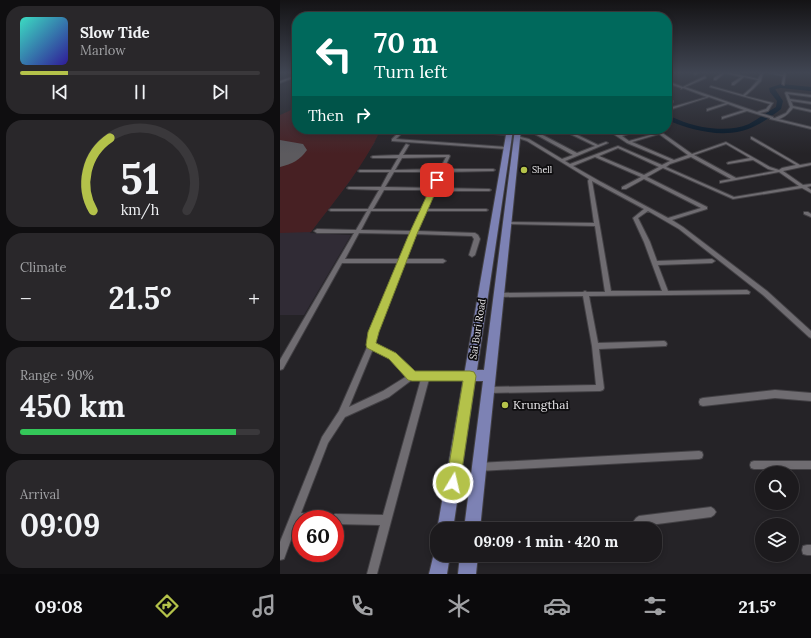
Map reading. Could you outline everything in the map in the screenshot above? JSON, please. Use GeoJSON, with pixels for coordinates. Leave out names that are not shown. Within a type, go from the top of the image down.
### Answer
{"type":"FeatureCollection","features":[{"type":"Feature","properties":{"kind":"main road","name":"Sai Buri Road"},"geometry":{"type":"LineString","coordinates":[[446,522],[506,148],[513,134]]}},
{"type":"Feature","properties":{"kind":"main road","name":"Sai Buri Road"},"geometry":{"type":"LineString","coordinates":[[473,522],[508,224],[514,134]]}},
{"type":"Feature","properties":{"kind":"main road"},"geometry":{"type":"LineString","coordinates":[[470,376],[490,375]]}},
{"type":"Feature","properties":{"kind":"main road"},"geometry":{"type":"LineString","coordinates":[[438,574],[440,562]]}},
{"type":"Feature","properties":{"kind":"main road"},"geometry":{"type":"LineString","coordinates":[[467,574],[468,562]]}},
{"type":"Feature","properties":{"kind":"street"},"geometry":{"type":"LineString","coordinates":[[672,108],[699,100]]}},
{"type":"Feature","properties":{"kind":"street"},"geometry":{"type":"LineString","coordinates":[[716,100],[757,114],[811,128]]}},
{"type":"Feature","properties":{"kind":"street"},"geometry":{"type":"LineString","coordinates":[[757,100],[772,104],[767,110],[757,114]]}},
{"type":"Feature","properties":{"kind":"street"},"geometry":{"type":"LineString","coordinates":[[792,107],[790,100],[811,103]]}},
{"type":"Feature","properties":{"kind":"street"},"geometry":{"type":"LineString","coordinates":[[708,110],[727,104]]}},
{"type":"Feature","properties":{"kind":"street"},"geometry":{"type":"LineString","coordinates":[[774,119],[787,114],[792,107]]}},
{"type":"Feature","properties":{"kind":"street"},"geometry":{"type":"LineString","coordinates":[[792,107],[811,111]]}},
{"type":"Feature","properties":{"kind":"street"},"geometry":{"type":"LineString","coordinates":[[723,118],[746,110]]}},
{"type":"Feature","properties":{"kind":"street"},"geometry":{"type":"LineString","coordinates":[[399,134],[393,140],[506,148]]}},
{"type":"Feature","properties":{"kind":"street"},"geometry":{"type":"LineString","coordinates":[[518,134],[591,178],[668,220],[765,292],[811,335]]}},
{"type":"Feature","properties":{"kind":"street"},"geometry":{"type":"LineString","coordinates":[[538,134],[577,154]]}},
{"type":"Feature","properties":{"kind":"street"},"geometry":{"type":"LineString","coordinates":[[572,134],[597,146]]}},
{"type":"Feature","properties":{"kind":"street"},"geometry":{"type":"LineString","coordinates":[[615,134],[628,142],[673,161]]}},
{"type":"Feature","properties":{"kind":"street"},"geometry":{"type":"LineString","coordinates":[[618,136],[625,134]]}},
{"type":"Feature","properties":{"kind":"street"},"geometry":{"type":"LineString","coordinates":[[628,142],[655,134]]}},
{"type":"Feature","properties":{"kind":"street"},"geometry":{"type":"LineString","coordinates":[[659,134],[690,155],[734,179]]}},
{"type":"Feature","properties":{"kind":"street"},"geometry":{"type":"LineString","coordinates":[[752,138],[800,166]]}},
{"type":"Feature","properties":{"kind":"street"},"geometry":{"type":"LineString","coordinates":[[563,160],[606,143]]}},
{"type":"Feature","properties":{"kind":"street"},"geometry":{"type":"LineString","coordinates":[[624,188],[673,161],[726,143],[769,168],[780,170],[811,192]]}},
{"type":"Feature","properties":{"kind":"street"},"geometry":{"type":"LineString","coordinates":[[280,367],[408,145]]}},
{"type":"Feature","properties":{"kind":"street"},"geometry":{"type":"LineString","coordinates":[[571,165],[618,147],[733,198],[811,185]]}},
{"type":"Feature","properties":{"kind":"street"},"geometry":{"type":"LineString","coordinates":[[298,510],[325,440],[342,414],[371,345],[373,332],[413,234],[448,156],[373,157]]}},
{"type":"Feature","properties":{"kind":"street"},"geometry":{"type":"LineString","coordinates":[[596,156],[644,177],[705,208],[668,220]]}},
{"type":"Feature","properties":{"kind":"street"},"geometry":{"type":"LineString","coordinates":[[729,163],[754,159]]}},
{"type":"Feature","properties":{"kind":"street"},"geometry":{"type":"LineString","coordinates":[[722,182],[780,170],[783,168],[810,164]]}},
{"type":"Feature","properties":{"kind":"street"},"geometry":{"type":"LineString","coordinates":[[360,171],[493,170]]}},
{"type":"Feature","properties":{"kind":"street"},"geometry":{"type":"LineString","coordinates":[[591,178],[590,182],[596,225],[608,292]]}},
{"type":"Feature","properties":{"kind":"street"},"geometry":{"type":"LineString","coordinates":[[349,188],[489,190]]}},
{"type":"Feature","properties":{"kind":"street"},"geometry":{"type":"LineString","coordinates":[[648,209],[635,218],[655,263],[665,292]]}},
{"type":"Feature","properties":{"kind":"street"},"geometry":{"type":"LineString","coordinates":[[331,210],[486,210]]}},
{"type":"Feature","properties":{"kind":"street"},"geometry":{"type":"LineString","coordinates":[[811,212],[806,213],[811,216]]}},
{"type":"Feature","properties":{"kind":"street"},"geometry":{"type":"LineString","coordinates":[[508,224],[596,225]]}},
{"type":"Feature","properties":{"kind":"street"},"geometry":{"type":"LineString","coordinates":[[317,231],[473,234],[477,239],[472,255]]}},
{"type":"Feature","properties":{"kind":"street"},"geometry":{"type":"LineString","coordinates":[[340,261],[443,261]]}},
{"type":"Feature","properties":{"kind":"street"},"geometry":{"type":"LineString","coordinates":[[655,263],[712,261]]}},
{"type":"Feature","properties":{"kind":"street"},"geometry":{"type":"LineString","coordinates":[[500,295],[608,292],[747,292]]}},
{"type":"Feature","properties":{"kind":"street"},"geometry":{"type":"LineString","coordinates":[[488,390],[600,388],[595,346],[585,293]]}},
{"type":"Feature","properties":{"kind":"street"},"geometry":{"type":"LineString","coordinates":[[595,346],[664,344]]}},
{"type":"Feature","properties":{"kind":"street"},"geometry":{"type":"LineString","coordinates":[[371,345],[392,356],[412,376]]}},
{"type":"Feature","properties":{"kind":"street"},"geometry":{"type":"LineString","coordinates":[[342,414],[386,394],[412,376],[470,376]]}},
{"type":"Feature","properties":{"kind":"street"},"geometry":{"type":"LineString","coordinates":[[372,574],[426,376]]}},
{"type":"Feature","properties":{"kind":"street"},"geometry":{"type":"LineString","coordinates":[[703,402],[775,394],[811,397]]}},
{"type":"Feature","properties":{"kind":"street"},"geometry":{"type":"LineString","coordinates":[[479,467],[699,455]]}},
{"type":"Feature","properties":{"kind":"street"},"geometry":{"type":"LineString","coordinates":[[754,465],[811,465]]}},
{"type":"Feature","properties":{"kind":"street"},"geometry":{"type":"LineString","coordinates":[[638,522],[711,512]]}},
{"type":"Feature","properties":{"kind":"street"},"geometry":{"type":"LineString","coordinates":[[344,519],[387,520]]}},
{"type":"Feature","properties":{"kind":"street"},"geometry":{"type":"LineString","coordinates":[[280,555],[292,525]]}},
{"type":"Feature","properties":{"kind":"shaded area"},"geometry":{"type":"Polygon","coordinates":[[[292,109],[292,134],[378,134],[358,169],[311,232],[280,233],[280,161],[296,150],[280,148],[280,115],[292,109]]]}},
{"type":"Feature","properties":{"kind":"shaded area"},"geometry":{"type":"Polygon","coordinates":[[[286,130],[292,131],[292,134],[316,134],[375,142],[350,181],[310,233],[351,235],[304,315],[280,315],[280,133],[286,130]]]}},
{"type":"Feature","properties":{"kind":"waterway"},"geometry":{"type":"LineString","coordinates":[[672,119],[683,124],[712,130],[725,131],[743,128],[752,125],[779,108],[779,100]]}},
{"type":"Feature","properties":{"kind":"runway"},"geometry":{"type":"LineString","coordinates":[[280,149],[292,150],[280,158]]}},
{"type":"Feature","properties":{"kind":"place","name":"Shell"},"geometry":{"type":"Point","coordinates":[524,170]}},
{"type":"Feature","properties":{"kind":"place","name":"Krungthai"},"geometry":{"type":"Point","coordinates":[505,405]}},
{"type":"Feature","properties":{"kind":"route"},"geometry":{"type":"LineString","coordinates":[[437,180],[373,332],[371,345],[392,356],[412,376],[470,376],[453,483]]}}]}
